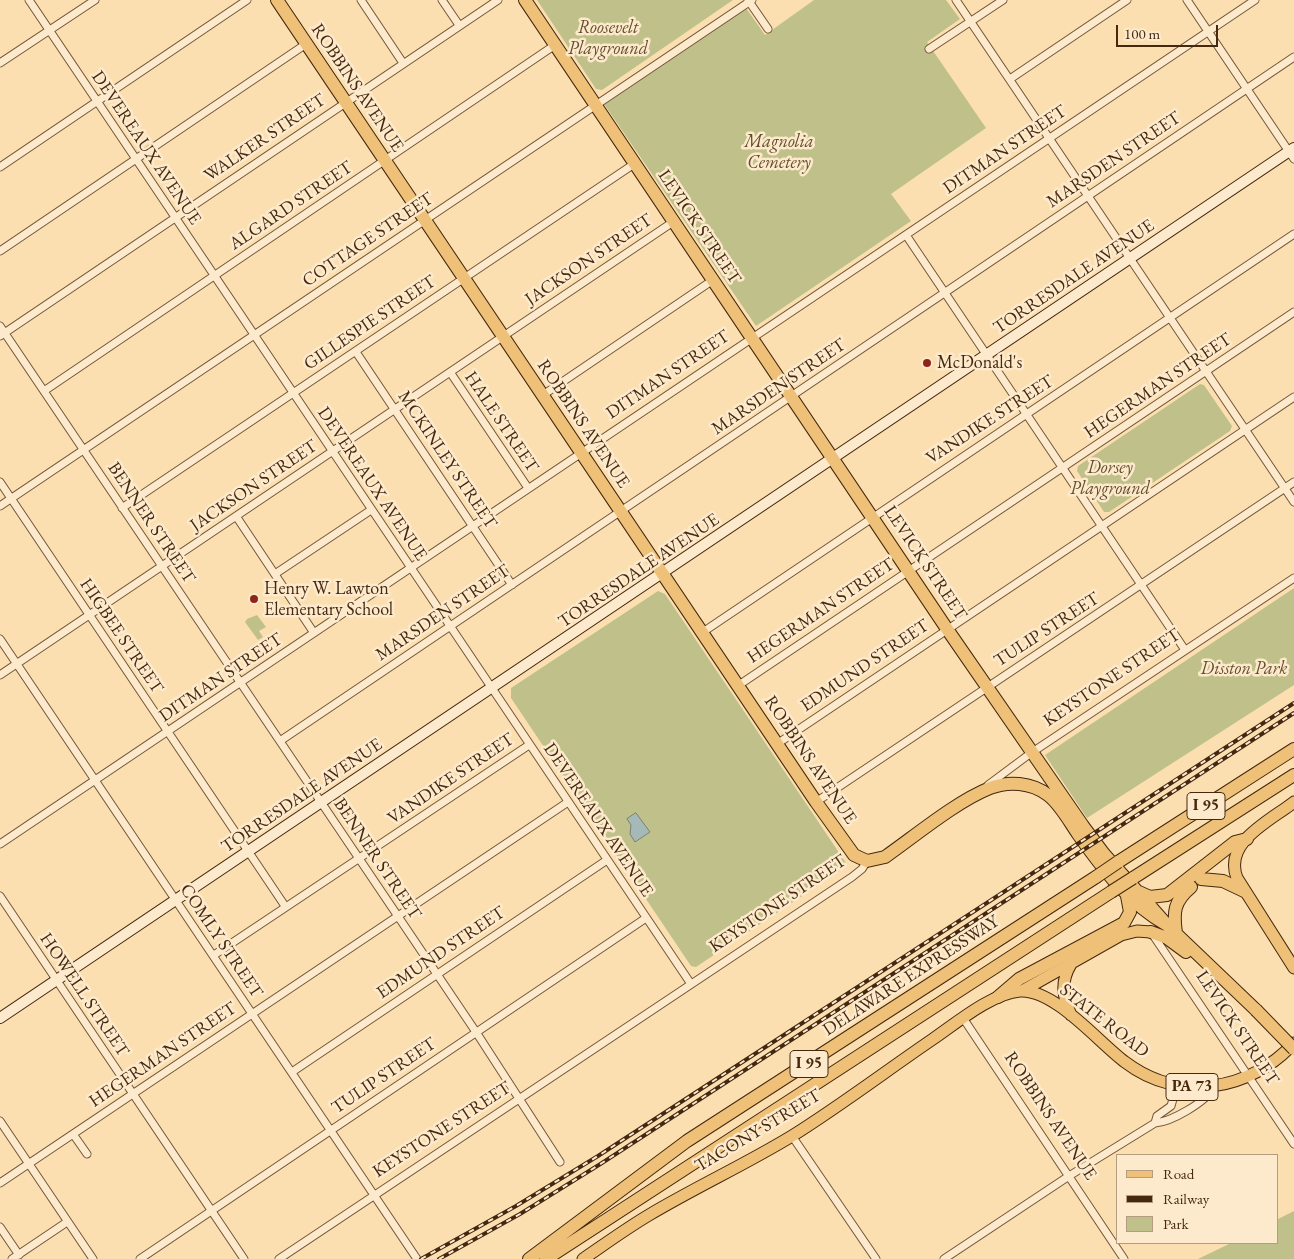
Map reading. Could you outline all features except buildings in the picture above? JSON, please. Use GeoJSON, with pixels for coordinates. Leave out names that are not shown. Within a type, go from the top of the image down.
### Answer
{"type":"FeatureCollection","features":[{"type":"Feature","properties":{"kind":"highway","name":"ROBBINS AVENUE"},"geometry":{"type":"LineString","coordinates":[[277,0],[846,846],[860,859],[868,861]]}},
{"type":"Feature","properties":{"kind":"highway","name":"LEVICK STREET"},"geometry":{"type":"LineString","coordinates":[[525,0],[1031,753],[1132,894]]}},
{"type":"Feature","properties":{"kind":"highway","name":"DELAWARE EXPRESSWAY"},"geometry":{"type":"LineString","coordinates":[[529,1259],[687,1141],[1294,749]]}},
{"type":"Feature","properties":{"kind":"highway","name":"I 95"},"geometry":{"type":"LineString","coordinates":[[546,1259],[1294,774]]}},
{"type":"Feature","properties":{"kind":"highway","name":"LEVICK STREET"},"geometry":{"type":"LineString","coordinates":[[976,794],[998,785],[1018,783],[1036,788],[1050,796],[1096,859],[1219,974]]}},
{"type":"Feature","properties":{"kind":"highway","name":"KEYSTONE STREET"},"geometry":{"type":"LineString","coordinates":[[868,861],[885,857],[976,794]]}},
{"type":"Feature","properties":{"kind":"highway"},"geometry":{"type":"LineString","coordinates":[[998,997],[1019,979],[1122,925],[1130,915],[1132,894],[1150,897],[1167,895],[1235,842],[1247,838]]}},
{"type":"Feature","properties":{"kind":"highway"},"geometry":{"type":"LineString","coordinates":[[1172,929],[1176,903],[1201,879],[1236,851]]}},
{"type":"Feature","properties":{"kind":"highway"},"geometry":{"type":"LineString","coordinates":[[1201,879],[1222,881],[1244,891]]}},
{"type":"Feature","properties":{"kind":"highway"},"geometry":{"type":"LineString","coordinates":[[1151,932],[1172,941],[1219,974],[1294,1049]]}},
{"type":"Feature","properties":{"kind":"main road"},"geometry":{"type":"LineString","coordinates":[[1294,802],[1247,838],[1236,851],[1235,872],[1244,891],[1294,968]]}},
{"type":"Feature","properties":{"kind":"main road"},"geometry":{"type":"LineString","coordinates":[[998,997],[1022,991],[1121,935],[1137,931],[1151,932]]}},
{"type":"Feature","properties":{"kind":"main road"},"geometry":{"type":"LineString","coordinates":[[1072,963],[1065,976],[1063,987],[1066,1005],[1072,1017]]}},
{"type":"Feature","properties":{"kind":"main road","name":"STATE ROAD"},"geometry":{"type":"LineString","coordinates":[[1022,991],[1046,998],[1132,1067],[1152,1077],[1178,1084],[1213,1088],[1249,1077],[1278,1059],[1294,1043]]}},
{"type":"Feature","properties":{"kind":"main road","name":"TACONY STREET"},"geometry":{"type":"LineString","coordinates":[[583,1259],[648,1216],[792,1136],[963,1018],[998,997]]}},
{"type":"Feature","properties":{"kind":"street","name":"DEVEREAUX AVENUE"},"geometry":{"type":"LineString","coordinates":[[28,0],[691,984]]}},
{"type":"Feature","properties":{"kind":"street"},"geometry":{"type":"LineString","coordinates":[[0,63],[95,0]]}},
{"type":"Feature","properties":{"kind":"street"},"geometry":{"type":"LineString","coordinates":[[0,167],[247,0]]}},
{"type":"Feature","properties":{"kind":"street"},"geometry":{"type":"LineString","coordinates":[[361,0],[403,63]]}},
{"type":"Feature","properties":{"kind":"street"},"geometry":{"type":"LineString","coordinates":[[442,0],[459,25]]}},
{"type":"Feature","properties":{"kind":"street","name":"WALKER STREET"},"geometry":{"type":"LineString","coordinates":[[2,334],[498,0]]}},
{"type":"Feature","properties":{"kind":"street"},"geometry":{"type":"LineString","coordinates":[[956,0],[1294,502]]}},
{"type":"Feature","properties":{"kind":"street"},"geometry":{"type":"LineString","coordinates":[[929,49],[1003,0]]}},
{"type":"Feature","properties":{"kind":"street"},"geometry":{"type":"LineString","coordinates":[[1010,79],[1127,0]]}},
{"type":"Feature","properties":{"kind":"street"},"geometry":{"type":"LineString","coordinates":[[1187,0],[1246,89],[1292,153]]}},
{"type":"Feature","properties":{"kind":"street","name":"DITMAN STREET"},"geometry":{"type":"LineString","coordinates":[[0,844],[1254,0]]}},
{"type":"Feature","properties":{"kind":"street"},"geometry":{"type":"LineString","coordinates":[[750,1],[768,29]]}},
{"type":"Feature","properties":{"kind":"street","name":"COTTAGE STREET"},"geometry":{"type":"LineString","coordinates":[[0,506],[750,1]]}},
{"type":"Feature","properties":{"kind":"street"},"geometry":{"type":"LineString","coordinates":[[0,251],[306,44]]}},
{"type":"Feature","properties":{"kind":"street","name":"ALGARD STREET"},"geometry":{"type":"LineString","coordinates":[[44,391],[555,45]]}},
{"type":"Feature","properties":{"kind":"street","name":"MARSDEN STREET"},"geometry":{"type":"LineString","coordinates":[[280,741],[1294,58]]}},
{"type":"Feature","properties":{"kind":"street","name":"TORRESDALE AVENUE"},"geometry":{"type":"LineString","coordinates":[[0,1018],[663,574],[1130,258],[1292,153]]}},
{"type":"Feature","properties":{"kind":"street","name":"GILLESPIE STREET"},"geometry":{"type":"LineString","coordinates":[[122,508],[634,164]]}},
{"type":"Feature","properties":{"kind":"street","name":"JACKSON STREET"},"geometry":{"type":"LineString","coordinates":[[0,675],[673,222]]}},
{"type":"Feature","properties":{"kind":"street","name":"VANDIKE STREET"},"geometry":{"type":"LineString","coordinates":[[703,632],[872,516],[1294,234]]}},
{"type":"Feature","properties":{"kind":"street"},"geometry":{"type":"LineString","coordinates":[[906,235],[1185,650]]}},
{"type":"Feature","properties":{"kind":"street"},"geometry":{"type":"LineString","coordinates":[[543,395],[713,280]]}},
{"type":"Feature","properties":{"kind":"street","name":"HEGERMAN STREET"},"geometry":{"type":"LineString","coordinates":[[738,685],[1294,312]]}},
{"type":"Feature","properties":{"kind":"street","name":"BENNER STREET"},"geometry":{"type":"LineString","coordinates":[[0,326],[2,334],[44,391],[359,858],[476,1032],[560,1162]]}},
{"type":"Feature","properties":{"kind":"street","name":"MCKINLEY STREET"},"geometry":{"type":"LineString","coordinates":[[356,352],[512,585]]}},
{"type":"Feature","properties":{"kind":"street","name":"HALE STREET"},"geometry":{"type":"LineString","coordinates":[[450,372],[528,488]]}},
{"type":"Feature","properties":{"kind":"street","name":"EDMUND STREET"},"geometry":{"type":"LineString","coordinates":[[778,744],[1294,397]]}},
{"type":"Feature","properties":{"kind":"street","name":"HIGBEE STREET"},"geometry":{"type":"LineString","coordinates":[[0,482],[285,906]]}},
{"type":"Feature","properties":{"kind":"street","name":"TULIP STREET"},"geometry":{"type":"LineString","coordinates":[[816,802],[1294,482]]}},
{"type":"Feature","properties":{"kind":"street"},"geometry":{"type":"LineString","coordinates":[[275,574],[371,510]]}},
{"type":"Feature","properties":{"kind":"street"},"geometry":{"type":"LineString","coordinates":[[236,516],[314,633]]}},
{"type":"Feature","properties":{"kind":"street","name":"KEYSTONE STREET"},"geometry":{"type":"LineString","coordinates":[[976,794],[1031,753],[1294,578]]}},
{"type":"Feature","properties":{"kind":"street","name":"COMLY STREET"},"geometry":{"type":"LineString","coordinates":[[0,639],[417,1259]]}},
{"type":"Feature","properties":{"kind":"street","name":"VANDIKE STREET"},"geometry":{"type":"LineString","coordinates":[[214,955],[529,745]]}},
{"type":"Feature","properties":{"kind":"street","name":"HEGERMAN STREET"},"geometry":{"type":"LineString","coordinates":[[0,1183],[568,802]]}},
{"type":"Feature","properties":{"kind":"street","name":"EDMUND STREET"},"geometry":{"type":"LineString","coordinates":[[292,1072],[436,973],[607,860]]}},
{"type":"Feature","properties":{"kind":"street","name":"KEYSTONE STREET"},"geometry":{"type":"LineString","coordinates":[[279,1259],[852,877],[868,861]]}},
{"type":"Feature","properties":{"kind":"street","name":"HOWELL STREET"},"geometry":{"type":"LineString","coordinates":[[0,896],[244,1259]]}},
{"type":"Feature","properties":{"kind":"street","name":"TULIP STREET"},"geometry":{"type":"LineString","coordinates":[[140,1259],[646,918]]}},
{"type":"Feature","properties":{"kind":"street","name":"LEVICK STREET"},"geometry":{"type":"LineString","coordinates":[[1151,932],[1294,1144]]}},
{"type":"Feature","properties":{"kind":"street","name":"ROBBINS AVENUE"},"geometry":{"type":"LineString","coordinates":[[963,1018],[1124,1259]]}},
{"type":"Feature","properties":{"kind":"street"},"geometry":{"type":"LineString","coordinates":[[1155,1123],[1157,1116],[1171,1106],[1178,1084]]}},
{"type":"Feature","properties":{"kind":"street"},"geometry":{"type":"LineString","coordinates":[[944,1259],[1068,1176],[1155,1123],[1164,1122],[1208,1097],[1213,1088]]}},
{"type":"Feature","properties":{"kind":"street"},"geometry":{"type":"LineString","coordinates":[[0,1121],[93,1259]]}},
{"type":"Feature","properties":{"kind":"street"},"geometry":{"type":"LineString","coordinates":[[73,1134],[87,1154]]}},
{"type":"Feature","properties":{"kind":"street"},"geometry":{"type":"LineString","coordinates":[[792,1136],[876,1259]]}},
{"type":"Feature","properties":{"kind":"street"},"geometry":{"type":"LineString","coordinates":[[0,1227],[16,1257],[67,1222]]}},
{"type":"Feature","properties":{"kind":"green space","name":"Roosevelt Playground"},"geometry":{"type":"Polygon","coordinates":[[[537,0],[733,0],[602,90],[596,89],[537,0]]]}},
{"type":"Feature","properties":{"kind":"green space","name":"Magnolia Cemetery"},"geometry":{"type":"Polygon","coordinates":[[[814,0],[946,0],[960,19],[927,42],[986,128],[891,194],[911,221],[756,326],[604,104],[746,8],[765,35],[814,0]]]}},
{"type":"Feature","properties":{"kind":"green space","name":"Dorsey Playground"},"geometry":{"type":"Polygon","coordinates":[[[1200,384],[1204,385],[1232,426],[1230,431],[1109,512],[1104,512],[1077,471],[1078,466],[1200,384]]]}},
{"type":"Feature","properties":{"kind":"green space","name":"Disston Park"},"geometry":{"type":"Polygon","coordinates":[[[1294,588],[1294,685],[1087,818],[1045,755],[1294,588]]]}},
{"type":"Feature","properties":{"kind":"green space"},"geometry":{"type":"Polygon","coordinates":[[[658,591],[665,594],[846,863],[844,868],[696,967],[691,966],[511,698],[511,688],[658,591]]]}},
{"type":"Feature","properties":{"kind":"green space"},"geometry":{"type":"Polygon","coordinates":[[[257,615],[266,627],[259,631],[263,637],[258,640],[245,622],[247,619],[257,615]]]}},
{"type":"Feature","properties":{"kind":"green space"},"geometry":{"type":"Polygon","coordinates":[[[1294,1211],[1294,1259],[1198,1259],[1229,1244],[1279,1244],[1279,1218],[1294,1211]]]}},
{"type":"Feature","properties":{"kind":"shaded area"},"geometry":{"type":"Polygon","coordinates":[[[636,813],[650,832],[635,842],[630,834],[631,825],[627,819],[636,813]]]}},
{"type":"Feature","properties":{"kind":"railway"},"geometry":{"type":"LineString","coordinates":[[421,1259],[516,1206],[598,1156],[1294,703]]}},
{"type":"Feature","properties":{"kind":"railway"},"geometry":{"type":"LineString","coordinates":[[439,1259],[520,1214],[602,1163],[1294,713]]}},
{"type":"Feature","properties":{"kind":"place","name":"McDonald's"},"geometry":{"type":"Point","coordinates":[927,363]}},
{"type":"Feature","properties":{"kind":"place","name":"Henry W. Lawton Elementary School"},"geometry":{"type":"Point","coordinates":[254,599]}}]}
